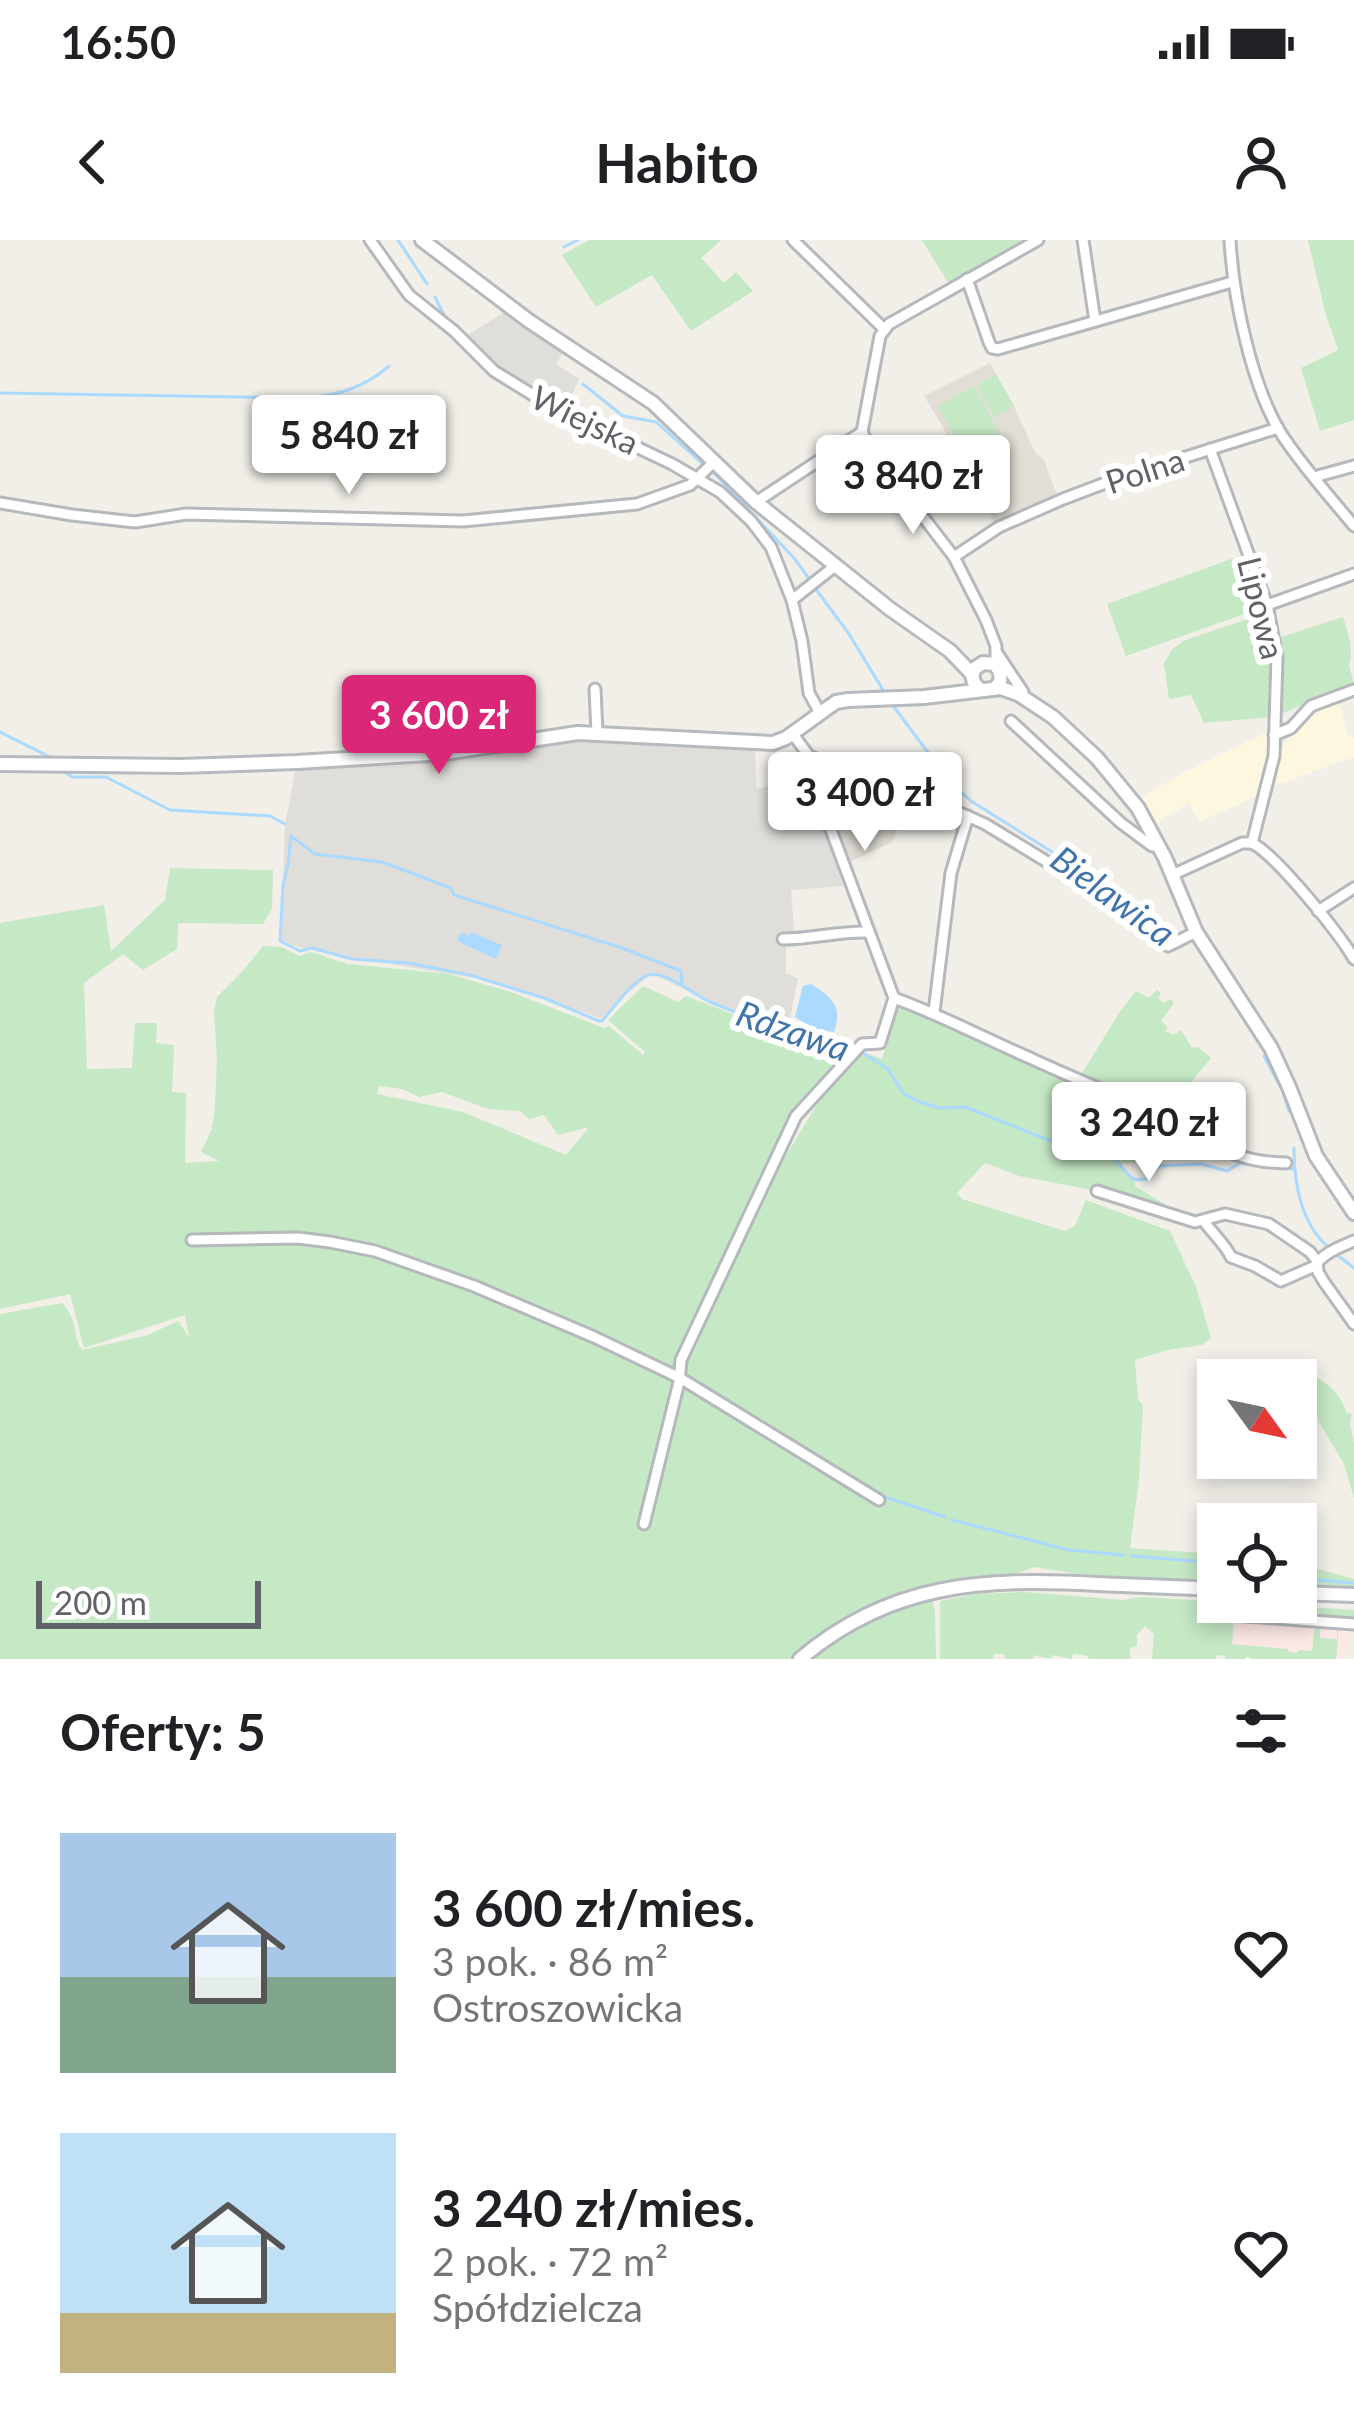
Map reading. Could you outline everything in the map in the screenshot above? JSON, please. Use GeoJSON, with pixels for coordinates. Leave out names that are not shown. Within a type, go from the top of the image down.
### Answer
{"type":"FeatureCollection","features":[{"type":"Feature","properties":{"kind":"main road"},"geometry":{"type":"LineString","coordinates":[[422,240],[536,326],[643,395],[706,470],[756,502],[950,651],[1023,692],[1108,770],[1136,805],[1172,874],[1185,938],[1266,1040],[1316,1156],[1354,1214]]}},
{"type":"Feature","properties":{"kind":"main road"},"geometry":{"type":"LineString","coordinates":[[0,764],[201,766],[415,756],[597,733],[780,741],[843,700],[957,692],[987,672]]}},
{"type":"Feature","properties":{"kind":"main road"},"geometry":{"type":"LineString","coordinates":[[987,672],[1035,704]]}},
{"type":"Feature","properties":{"kind":"main road"},"geometry":{"type":"LineString","coordinates":[[800,1659],[853,1622],[959,1586],[1017,1582],[1197,1588]]}},
{"type":"Feature","properties":{"kind":"main road"},"geometry":{"type":"LineString","coordinates":[[1317,1595],[1354,1597]]}},
{"type":"Feature","properties":{"kind":"street","name":"Wiejska"},"geometry":{"type":"LineString","coordinates":[[370,240],[409,295],[494,370],[541,400],[672,464],[706,470],[720,492],[765,536],[792,600],[809,693],[820,713]]}},
{"type":"Feature","properties":{"kind":"street"},"geometry":{"type":"LineString","coordinates":[[793,240],[884,329]]}},
{"type":"Feature","properties":{"kind":"street"},"geometry":{"type":"LineString","coordinates":[[802,249],[812,240]]}},
{"type":"Feature","properties":{"kind":"street"},"geometry":{"type":"LineString","coordinates":[[1023,692],[987,672],[992,635],[954,557],[862,431],[884,329],[1038,240]]}},
{"type":"Feature","properties":{"kind":"street"},"geometry":{"type":"LineString","coordinates":[[1083,240],[1095,321]]}},
{"type":"Feature","properties":{"kind":"street"},"geometry":{"type":"LineString","coordinates":[[1230,240],[1232,282],[1258,379],[1278,428],[1354,526]]}},
{"type":"Feature","properties":{"kind":"street"},"geometry":{"type":"LineString","coordinates":[[967,280],[992,348],[998,349],[1232,282]]}},
{"type":"Feature","properties":{"kind":"street","name":"Polna"},"geometry":{"type":"LineString","coordinates":[[954,557],[999,527],[1048,506],[1116,479],[1278,428]]}},
{"type":"Feature","properties":{"kind":"street"},"geometry":{"type":"LineString","coordinates":[[756,502],[862,431]]}},
{"type":"Feature","properties":{"kind":"street","name":"Lipowa"},"geometry":{"type":"LineString","coordinates":[[1210,449],[1267,605],[1276,658],[1271,772],[1252,843]]}},
{"type":"Feature","properties":{"kind":"street"},"geometry":{"type":"LineString","coordinates":[[1314,476],[1354,466]]}},
{"type":"Feature","properties":{"kind":"street"},"geometry":{"type":"LineString","coordinates":[[0,503],[135,522],[186,514],[444,522],[637,504],[684,488],[706,470]]}},
{"type":"Feature","properties":{"kind":"street"},"geometry":{"type":"LineString","coordinates":[[792,600],[835,566]]}},
{"type":"Feature","properties":{"kind":"street"},"geometry":{"type":"LineString","coordinates":[[1267,605],[1353,575]]}},
{"type":"Feature","properties":{"kind":"street"},"geometry":{"type":"LineString","coordinates":[[595,689],[597,733]]}},
{"type":"Feature","properties":{"kind":"street"},"geometry":{"type":"LineString","coordinates":[[1274,735],[1291,728],[1311,706],[1354,689]]}},
{"type":"Feature","properties":{"kind":"street"},"geometry":{"type":"LineString","coordinates":[[1011,721],[1121,823],[1152,846],[1158,844]]}},
{"type":"Feature","properties":{"kind":"street"},"geometry":{"type":"LineString","coordinates":[[644,1524],[681,1360],[796,1116],[862,1044],[882,1041],[894,998],[822,806],[809,756],[792,733]]}},
{"type":"Feature","properties":{"kind":"street"},"geometry":{"type":"LineString","coordinates":[[809,756],[968,815],[1096,891],[1168,946],[1185,938]]}},
{"type":"Feature","properties":{"kind":"street"},"geometry":{"type":"LineString","coordinates":[[934,1012],[951,873],[968,815]]}},
{"type":"Feature","properties":{"kind":"street"},"geometry":{"type":"LineString","coordinates":[[1172,874],[1242,843],[1252,843],[1265,851],[1318,911],[1354,959]]}},
{"type":"Feature","properties":{"kind":"street"},"geometry":{"type":"LineString","coordinates":[[1318,911],[1354,888]]}},
{"type":"Feature","properties":{"kind":"street"},"geometry":{"type":"LineString","coordinates":[[783,939],[868,932]]}},
{"type":"Feature","properties":{"kind":"street"},"geometry":{"type":"LineString","coordinates":[[894,998],[1169,1120],[1238,1157],[1286,1163]]}},
{"type":"Feature","properties":{"kind":"street"},"geometry":{"type":"LineString","coordinates":[[1097,1191],[1195,1222],[1225,1214],[1269,1224],[1317,1261],[1324,1282],[1354,1324]]}},
{"type":"Feature","properties":{"kind":"street"},"geometry":{"type":"LineString","coordinates":[[1204,1221],[1231,1257],[1276,1280],[1294,1277],[1348,1244]]}},
{"type":"Feature","properties":{"kind":"street"},"geometry":{"type":"LineString","coordinates":[[192,1240],[298,1238],[375,1251],[529,1308],[680,1378],[879,1501]]}},
{"type":"Feature","properties":{"kind":"street"},"geometry":{"type":"LineString","coordinates":[[1317,1622],[1354,1624]]}},
{"type":"Feature","properties":{"kind":"shaded area"},"geometry":{"type":"Polygon","coordinates":[[[506,311],[563,352],[556,364],[579,379],[566,408],[535,396],[495,368],[466,336],[506,311]]]}},
{"type":"Feature","properties":{"kind":"shaded area"},"geometry":{"type":"Polygon","coordinates":[[[990,363],[1035,452],[1044,460],[1058,498],[995,524],[972,475],[924,396],[990,363]]]}},
{"type":"Feature","properties":{"kind":"shaded area"},"geometry":{"type":"Polygon","coordinates":[[[1335,699],[1348,735],[1354,739],[1354,757],[1270,787],[1279,752],[1303,714],[1335,699]]]}},
{"type":"Feature","properties":{"kind":"shaded area"},"geometry":{"type":"Polygon","coordinates":[[[564,729],[733,741],[755,751],[757,789],[810,775],[843,886],[791,890],[795,946],[786,945],[786,973],[798,978],[788,1030],[652,974],[604,1019],[481,979],[281,943],[285,824],[297,762],[511,743],[564,729]]]}},
{"type":"Feature","properties":{"kind":"shaded area"},"geometry":{"type":"Polygon","coordinates":[[[1269,731],[1267,764],[1255,797],[1199,822],[1189,803],[1153,825],[1139,800],[1178,775],[1269,731]]]}},
{"type":"Feature","properties":{"kind":"shaded area"},"geometry":{"type":"Polygon","coordinates":[[[855,780],[910,798],[892,842],[850,862],[836,833],[855,780]]]}},
{"type":"Feature","properties":{"kind":"shaded area"},"geometry":{"type":"Polygon","coordinates":[[[1317,1617],[1339,1618],[1350,1628],[1344,1659],[1283,1659],[1226,1650],[1207,1623],[1317,1623],[1317,1617]]]}},
{"type":"Feature","properties":{"kind":"green space"},"geometry":{"type":"Polygon","coordinates":[[[589,240],[721,240],[701,258],[724,283],[736,272],[753,291],[691,331],[652,275],[596,307],[562,255],[589,240]]]}},
{"type":"Feature","properties":{"kind":"green space"},"geometry":{"type":"Polygon","coordinates":[[[922,240],[1028,240],[949,284],[922,240]]]}},
{"type":"Feature","properties":{"kind":"green space"},"geometry":{"type":"Polygon","coordinates":[[[1308,240],[1354,240],[1354,420],[1320,431],[1301,368],[1338,350],[1308,240]]]}},
{"type":"Feature","properties":{"kind":"green space"},"geometry":{"type":"Polygon","coordinates":[[[996,374],[1014,406],[994,417],[977,385],[996,374]]]}},
{"type":"Feature","properties":{"kind":"green space"},"geometry":{"type":"Polygon","coordinates":[[[974,386],[1007,448],[972,468],[938,406],[974,386]]]}},
{"type":"Feature","properties":{"kind":"green space"},"geometry":{"type":"Polygon","coordinates":[[[1245,554],[1264,607],[1126,656],[1107,604],[1245,554]]]}},
{"type":"Feature","properties":{"kind":"green space"},"geometry":{"type":"Polygon","coordinates":[[[1266,613],[1273,655],[1273,717],[1204,723],[1191,695],[1169,699],[1164,664],[1172,649],[1185,640],[1266,613]]]}},
{"type":"Feature","properties":{"kind":"green space"},"geometry":{"type":"Polygon","coordinates":[[[1343,617],[1354,684],[1283,713],[1278,638],[1343,617]]]}},
{"type":"Feature","properties":{"kind":"green space"},"geometry":{"type":"Polygon","coordinates":[[[170,868],[273,870],[272,908],[263,924],[178,923],[177,949],[143,970],[123,954],[84,983],[87,1069],[132,1068],[135,1023],[157,1023],[156,1043],[174,1045],[172,1092],[186,1093],[185,1163],[219,1161],[201,1152],[215,1108],[217,997],[263,946],[282,947],[299,956],[311,952],[348,964],[449,974],[609,1026],[643,1055],[608,1020],[643,986],[678,1002],[686,996],[849,1054],[801,1110],[774,1162],[779,1167],[830,1083],[859,1051],[882,1059],[899,1004],[981,1036],[1219,1148],[1216,1154],[1119,1164],[1135,1186],[1188,1219],[985,1163],[957,1193],[962,1199],[1065,1231],[1075,1226],[1086,1200],[1170,1231],[1196,1287],[1211,1338],[1202,1345],[1135,1360],[1138,1399],[1143,1405],[1130,1548],[1197,1553],[1197,1581],[1034,1567],[1013,1575],[934,1584],[861,1610],[790,1659],[0,1659],[0,1314],[62,1303],[82,1350],[148,1335],[178,1321],[189,1337],[185,1315],[84,1348],[70,1294],[0,1309],[0,923],[104,905],[111,951],[165,900],[170,868]],[[379,1086],[377,1094],[463,1112],[566,1155],[589,1127],[558,1135],[544,1115],[529,1119],[520,1111],[488,1109],[442,1092],[419,1097],[379,1086]]]}},
{"type":"Feature","properties":{"kind":"green space"},"geometry":{"type":"Polygon","coordinates":[[[1157,990],[1164,1003],[1170,999],[1174,1003],[1161,1021],[1168,1028],[1165,1031],[1174,1035],[1181,1030],[1192,1048],[1198,1047],[1211,1058],[1188,1086],[1193,1090],[1173,1116],[1080,1077],[1136,991],[1149,998],[1157,990]]]}},
{"type":"Feature","properties":{"kind":"green space"},"geometry":{"type":"Polygon","coordinates":[[[1317,1378],[1352,1414],[1354,1498],[1344,1464],[1318,1420],[1317,1378]]]}},
{"type":"Feature","properties":{"kind":"green space"},"geometry":{"type":"Polygon","coordinates":[[[1317,1569],[1354,1579],[1354,1589],[1317,1587],[1317,1569]]]}},
{"type":"Feature","properties":{"kind":"green space"},"geometry":{"type":"Polygon","coordinates":[[[976,1594],[1197,1600],[1197,1623],[1234,1623],[1232,1644],[1312,1651],[1315,1626],[1332,1626],[1320,1629],[1320,1638],[1337,1639],[1334,1626],[1339,1627],[1336,1659],[1225,1659],[1217,1655],[1216,1659],[1152,1659],[1154,1634],[1145,1626],[1137,1635],[1137,1646],[1130,1648],[1130,1659],[1073,1654],[1072,1659],[1034,1655],[1033,1659],[1005,1659],[1004,1654],[994,1654],[993,1659],[940,1659],[940,1601],[976,1594]]]}},
{"type":"Feature","properties":{"kind":"green space"},"geometry":{"type":"Polygon","coordinates":[[[932,1598],[936,1659],[815,1659],[824,1649],[809,1659],[849,1631],[932,1598]]]}},
{"type":"Feature","properties":{"kind":"green space"},"geometry":{"type":"Polygon","coordinates":[[[1317,1608],[1354,1610],[1354,1621],[1317,1618],[1317,1608]]]}},
{"type":"Feature","properties":{"kind":"water"},"geometry":{"type":"Polygon","coordinates":[[[461,932],[502,945],[496,959],[457,941],[461,932]]]}},
{"type":"Feature","properties":{"kind":"water"},"geometry":{"type":"Polygon","coordinates":[[[811,984],[834,1004],[834,1032],[814,1029],[795,1017],[803,986],[811,984]]]}},
{"type":"Feature","properties":{"kind":"waterway","name":"Bielawica"},"geometry":{"type":"LineString","coordinates":[[398,240],[427,284]]}},
{"type":"Feature","properties":{"kind":"waterway"},"geometry":{"type":"LineString","coordinates":[[564,247],[578,240]]}},
{"type":"Feature","properties":{"kind":"waterway","name":"Bielawica"},"geometry":{"type":"LineString","coordinates":[[435,297],[444,315]]}},
{"type":"Feature","properties":{"kind":"waterway"},"geometry":{"type":"LineString","coordinates":[[0,393],[308,398],[351,389],[389,366]]}},
{"type":"Feature","properties":{"kind":"waterway","name":"Bielawica"},"geometry":{"type":"LineString","coordinates":[[583,384],[623,416],[656,422],[703,464]]}},
{"type":"Feature","properties":{"kind":"waterway","name":"Bielawica"},"geometry":{"type":"LineString","coordinates":[[712,471],[810,580]]}},
{"type":"Feature","properties":{"kind":"waterway","name":"Bielawica"},"geometry":{"type":"LineString","coordinates":[[815,588],[886,695]]}},
{"type":"Feature","properties":{"kind":"waterway","name":"Bielawica"},"geometry":{"type":"LineString","coordinates":[[891,703],[950,782],[971,801],[1106,886],[1176,939]]}},
{"type":"Feature","properties":{"kind":"waterway","name":"Rdzawa"},"geometry":{"type":"LineString","coordinates":[[0,732],[52,758]]}},
{"type":"Feature","properties":{"kind":"waterway","name":"Rdzawa"},"geometry":{"type":"LineString","coordinates":[[62,770],[72,777],[106,777],[170,810],[270,816],[285,824]]}},
{"type":"Feature","properties":{"kind":"waterway"},"geometry":{"type":"LineString","coordinates":[[291,836],[280,941],[300,951],[312,948],[352,959],[470,975],[599,1021],[636,982],[655,975],[725,1008],[852,1049]]}},
{"type":"Feature","properties":{"kind":"waterway","name":"Rdzawa"},"geometry":{"type":"LineString","coordinates":[[291,836],[315,854],[382,862],[451,888],[454,895],[622,948],[681,971],[682,985]]}},
{"type":"Feature","properties":{"kind":"waterway","name":"Rdzawa"},"geometry":{"type":"LineString","coordinates":[[861,1052],[888,1069],[903,1093],[917,1101],[940,1108],[965,1107],[1061,1145],[1079,1148],[1102,1143],[1135,1180],[1146,1179],[1160,1166],[1201,1164],[1227,1171],[1240,1163],[1294,1169]]}},
{"type":"Feature","properties":{"kind":"waterway","name":"Bielawica"},"geometry":{"type":"LineString","coordinates":[[1264,1056],[1289,1111]]}},
{"type":"Feature","properties":{"kind":"waterway","name":"Bielawica"},"geometry":{"type":"LineString","coordinates":[[1294,1148],[1301,1202],[1312,1227],[1329,1248]]}},
{"type":"Feature","properties":{"kind":"waterway","name":"Bielawica"},"geometry":{"type":"LineString","coordinates":[[1336,1254],[1354,1268]]}},
{"type":"Feature","properties":{"kind":"waterway"},"geometry":{"type":"LineString","coordinates":[[524,1301],[676,1371]]}},
{"type":"Feature","properties":{"kind":"waterway"},"geometry":{"type":"LineString","coordinates":[[879,1495],[945,1517]]}},
{"type":"Feature","properties":{"kind":"waterway"},"geometry":{"type":"LineString","coordinates":[[952,1520],[1069,1550],[1123,1555]]}},
{"type":"Feature","properties":{"kind":"waterway"},"geometry":{"type":"LineString","coordinates":[[1131,1556],[1197,1561]]}},
{"type":"Feature","properties":{"kind":"waterway"},"geometry":{"type":"LineString","coordinates":[[1317,1580],[1353,1583]]}}]}
